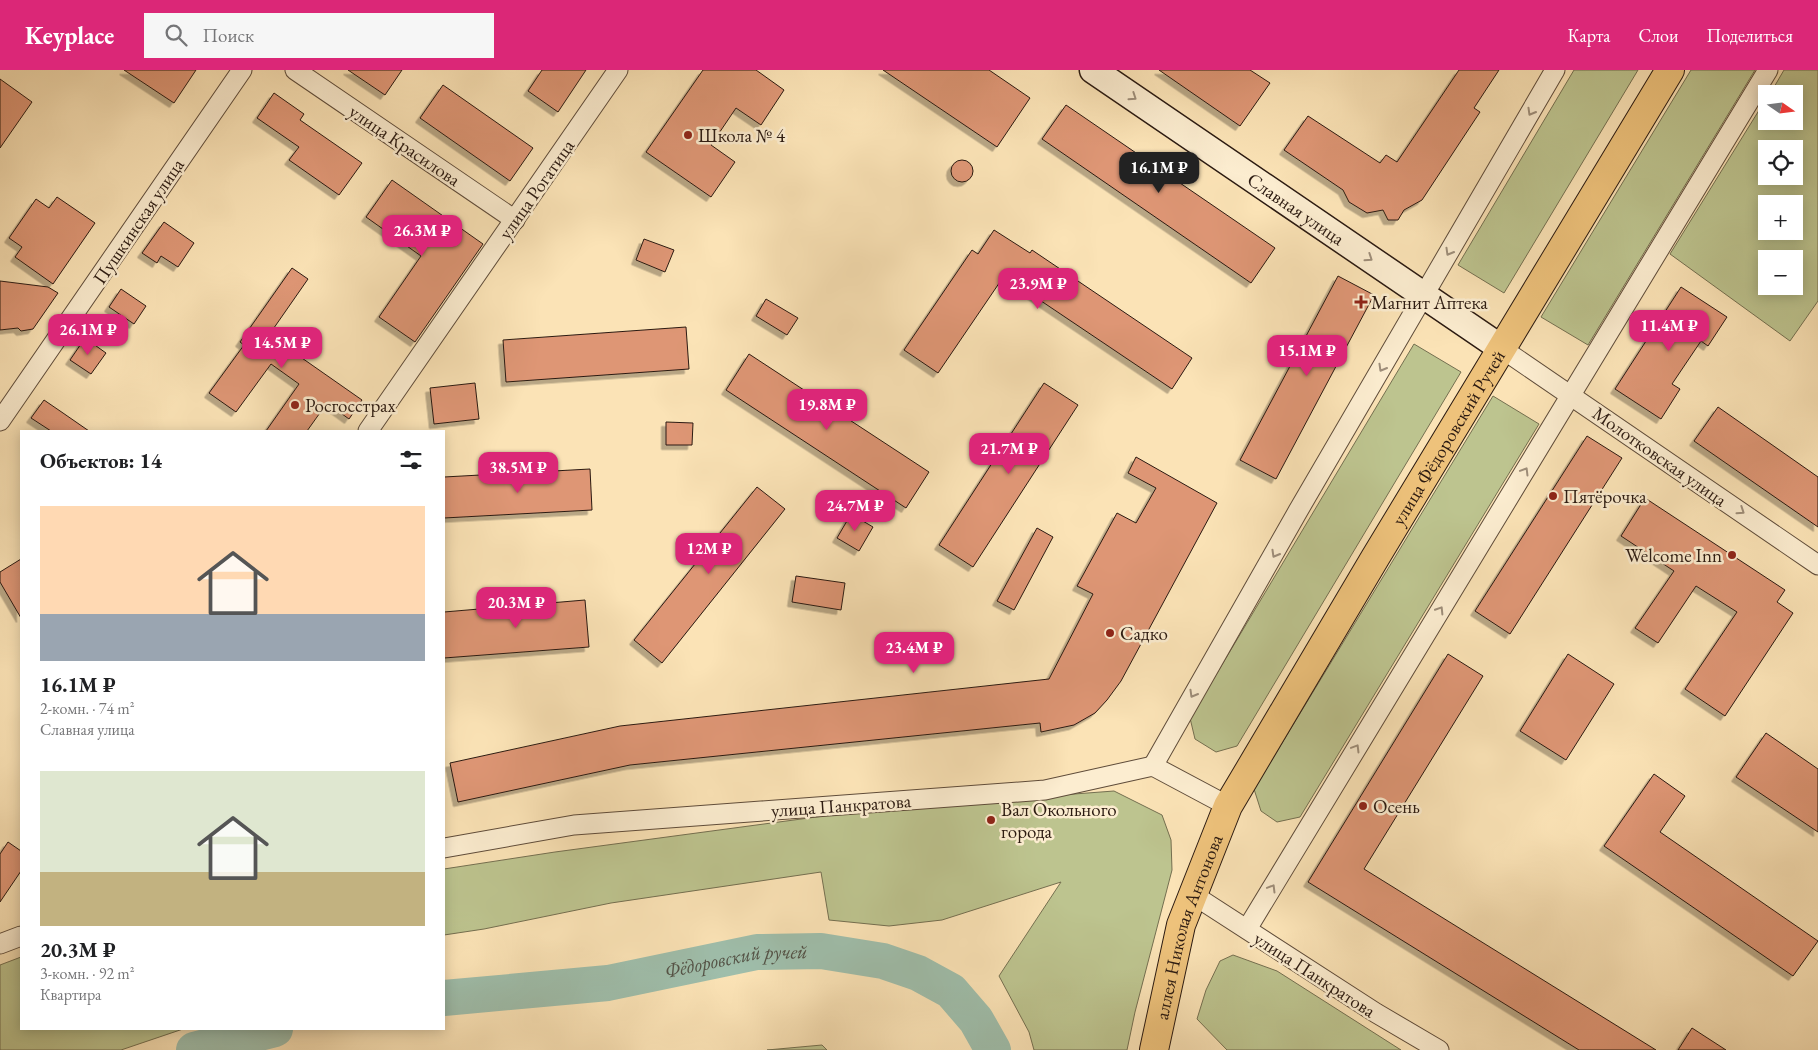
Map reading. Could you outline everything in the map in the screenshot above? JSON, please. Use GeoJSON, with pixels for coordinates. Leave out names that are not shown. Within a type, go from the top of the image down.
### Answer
{"type":"FeatureCollection","features":[{"type":"Feature","properties":{"kind":"main road","name":"улица Фёдоровский Ручей"},"geometry":{"type":"LineString","coordinates":[[1228,806],[1501,348],[1670,70]]}},
{"type":"Feature","properties":{"kind":"main road","name":"аллея Николая Антонова"},"geometry":{"type":"LineString","coordinates":[[1154,1050],[1181,925],[1228,806]]}},
{"type":"Feature","properties":{"kind":"street","name":"Пушкинская улица"},"geometry":{"type":"LineString","coordinates":[[0,421],[242,70]]}},
{"type":"Feature","properties":{"kind":"street","name":"улица Красилова"},"geometry":{"type":"LineString","coordinates":[[296,70],[515,220]]}},
{"type":"Feature","properties":{"kind":"street","name":"улица Рогатица"},"geometry":{"type":"LineString","coordinates":[[369,430],[618,70]]}},
{"type":"Feature","properties":{"kind":"street","name":"Славная улица"},"geometry":{"type":"LineString","coordinates":[[1093,70],[1501,348]]}},
{"type":"Feature","properties":{"kind":"street"},"geometry":{"type":"LineString","coordinates":[[1228,806],[1153,766],[1298,511],[1556,70]]}},
{"type":"Feature","properties":{"kind":"street"},"geometry":{"type":"LineString","coordinates":[[1247,929],[1768,70]]}},
{"type":"Feature","properties":{"kind":"street","name":"Молотковская улица"},"geometry":{"type":"LineString","coordinates":[[1501,348],[1818,565]]}},
{"type":"Feature","properties":{"kind":"street","name":"улица Панкратова"},"geometry":{"type":"LineString","coordinates":[[445,848],[574,824],[1045,790],[1153,766]]}},
{"type":"Feature","properties":{"kind":"street","name":"улица Панкратова"},"geometry":{"type":"LineString","coordinates":[[1192,894],[1376,1013],[1439,1050]]}},
{"type":"Feature","properties":{"kind":"street"},"geometry":{"type":"LineString","coordinates":[[0,944],[20,936]]}},
{"type":"Feature","properties":{"kind":"green space"},"geometry":{"type":"Polygon","coordinates":[[[1574,70],[1638,70],[1504,293],[1458,265],[1574,70]]]}},
{"type":"Feature","properties":{"kind":"green space"},"geometry":{"type":"Polygon","coordinates":[[[1691,70],[1755,70],[1588,345],[1541,317],[1691,70]]]}},
{"type":"Feature","properties":{"kind":"green space"},"geometry":{"type":"Polygon","coordinates":[[[1784,70],[1818,70],[1818,301],[1790,341],[1670,254],[1758,112],[1758,130],[1803,130],[1803,85],[1775,85],[1784,70]]]}},
{"type":"Feature","properties":{"kind":"green space"},"geometry":{"type":"Polygon","coordinates":[[[1414,344],[1461,372],[1237,746],[1216,752],[1195,739],[1190,718],[1414,344]]]}},
{"type":"Feature","properties":{"kind":"green space"},"geometry":{"type":"Polygon","coordinates":[[[1493,396],[1539,424],[1300,817],[1277,822],[1261,811],[1254,789],[1493,396]]]}},
{"type":"Feature","properties":{"kind":"green space"},"geometry":{"type":"Polygon","coordinates":[[[1114,791],[1162,815],[1171,840],[1172,870],[1127,1050],[1034,1050],[1029,1032],[999,976],[1061,882],[942,920],[889,926],[829,920],[821,872],[611,903],[484,929],[445,935],[445,869],[555,852],[876,809],[1114,791]]]}},
{"type":"Feature","properties":{"kind":"green space"},"geometry":{"type":"Polygon","coordinates":[[[1233,955],[1277,971],[1401,1050],[1227,1050],[1197,1019],[1206,990],[1220,961],[1233,955]]]}},
{"type":"Feature","properties":{"kind":"green space"},"geometry":{"type":"Polygon","coordinates":[[[20,957],[20,1030],[180,1030],[121,1050],[0,1050],[0,965],[20,957]]]}},
{"type":"Feature","properties":{"kind":"green space"},"geometry":{"type":"Polygon","coordinates":[[[822,1045],[827,1050],[767,1050],[822,1045]]]}},
{"type":"Feature","properties":{"kind":"building"},"geometry":{"type":"Polygon","coordinates":[[[124,70],[196,70],[174,103],[124,70]]]}},
{"type":"Feature","properties":{"kind":"building"},"geometry":{"type":"Polygon","coordinates":[[[348,70],[402,70],[385,95],[348,70]]]}},
{"type":"Feature","properties":{"kind":"building"},"geometry":{"type":"Polygon","coordinates":[[[542,70],[586,70],[558,112],[528,91],[542,70]]]}},
{"type":"Feature","properties":{"kind":"building","name":"Школа № 4"},"geometry":{"type":"Polygon","coordinates":[[[703,70],[756,70],[784,90],[761,125],[736,108],[711,145],[735,162],[711,197],[646,152],[703,70]]]}},
{"type":"Feature","properties":{"kind":"building"},"geometry":{"type":"Polygon","coordinates":[[[883,70],[989,70],[1030,98],[997,147],[883,70]]]}},
{"type":"Feature","properties":{"kind":"building"},"geometry":{"type":"Polygon","coordinates":[[[1159,70],[1250,70],[1270,83],[1240,126],[1159,70]]]}},
{"type":"Feature","properties":{"kind":"building"},"geometry":{"type":"Polygon","coordinates":[[[1459,70],[1499,70],[1474,108],[1480,112],[1422,200],[1404,210],[1398,220],[1388,220],[1383,210],[1367,213],[1349,202],[1343,190],[1284,150],[1308,116],[1380,163],[1386,155],[1397,162],[1459,70]]]}},
{"type":"Feature","properties":{"kind":"building"},"geometry":{"type":"Polygon","coordinates":[[[0,79],[32,102],[0,148],[0,79]]]}},
{"type":"Feature","properties":{"kind":"building"},"geometry":{"type":"Polygon","coordinates":[[[443,85],[533,148],[510,181],[420,118],[443,85]]]}},
{"type":"Feature","properties":{"kind":"building"},"geometry":{"type":"Polygon","coordinates":[[[274,93],[304,114],[300,120],[362,163],[339,195],[289,160],[299,147],[257,118],[274,93]]]}},
{"type":"Feature","properties":{"kind":"building"},"geometry":{"type":"Polygon","coordinates":[[[1066,105],[1275,248],[1251,283],[1042,139],[1066,105]]]}},
{"type":"Feature","properties":{"kind":"building"},"geometry":{"type":"Polygon","coordinates":[[[962,160],[970,163],[973,171],[970,179],[962,182],[954,179],[951,171],[954,163],[962,160]]]}},
{"type":"Feature","properties":{"kind":"building"},"geometry":{"type":"Polygon","coordinates":[[[392,180],[483,244],[415,342],[379,317],[421,256],[366,217],[392,180]]]}},
{"type":"Feature","properties":{"kind":"building"},"geometry":{"type":"Polygon","coordinates":[[[57,197],[95,223],[53,284],[15,257],[22,247],[9,238],[36,199],[49,208],[57,197]]]}},
{"type":"Feature","properties":{"kind":"building"},"geometry":{"type":"Polygon","coordinates":[[[164,222],[194,243],[178,267],[161,256],[157,263],[142,253],[164,222]]]}},
{"type":"Feature","properties":{"kind":"building"},"geometry":{"type":"Polygon","coordinates":[[[994,230],[1030,253],[1032,250],[1192,358],[1172,389],[1004,276],[938,373],[904,350],[972,250],[978,254],[994,230]]]}},
{"type":"Feature","properties":{"kind":"building"},"geometry":{"type":"Polygon","coordinates":[[[644,239],[674,250],[665,272],[636,260],[644,239]]]}},
{"type":"Feature","properties":{"kind":"building"},"geometry":{"type":"Polygon","coordinates":[[[292,268],[308,279],[269,335],[362,400],[349,419],[327,403],[308,430],[267,430],[299,384],[271,364],[236,412],[209,393],[244,345],[240,342],[292,268]]]}},
{"type":"Feature","properties":{"kind":"building"},"geometry":{"type":"Polygon","coordinates":[[[1338,276],[1374,295],[1276,479],[1240,460],[1338,276]]]}},
{"type":"Feature","properties":{"kind":"building"},"geometry":{"type":"Polygon","coordinates":[[[0,281],[48,287],[58,293],[33,329],[21,331],[18,328],[0,330],[0,281]]]}},
{"type":"Feature","properties":{"kind":"building"},"geometry":{"type":"Polygon","coordinates":[[[1681,287],[1727,317],[1708,346],[1701,341],[1672,384],[1680,389],[1661,419],[1615,389],[1681,287]]]}},
{"type":"Feature","properties":{"kind":"building"},"geometry":{"type":"Polygon","coordinates":[[[121,289],[146,306],[134,324],[109,307],[121,289]]]}},
{"type":"Feature","properties":{"kind":"building"},"geometry":{"type":"Polygon","coordinates":[[[766,299],[798,318],[787,335],[756,316],[766,299]]]}},
{"type":"Feature","properties":{"kind":"building"},"geometry":{"type":"Polygon","coordinates":[[[686,327],[689,369],[506,382],[503,340],[686,327]]]}},
{"type":"Feature","properties":{"kind":"building"},"geometry":{"type":"Polygon","coordinates":[[[85,338],[106,353],[91,374],[70,360],[85,338]]]}},
{"type":"Feature","properties":{"kind":"building"},"geometry":{"type":"Polygon","coordinates":[[[749,354],[929,472],[906,508],[726,390],[749,354]]]}},
{"type":"Feature","properties":{"kind":"building"},"geometry":{"type":"Polygon","coordinates":[[[475,383],[479,419],[434,424],[430,388],[475,383]]]}},
{"type":"Feature","properties":{"kind":"building"},"geometry":{"type":"Polygon","coordinates":[[[1044,383],[1078,405],[973,567],[939,545],[1044,383]]]}},
{"type":"Feature","properties":{"kind":"building"},"geometry":{"type":"Polygon","coordinates":[[[44,400],[88,430],[49,430],[31,418],[44,400]]]}},
{"type":"Feature","properties":{"kind":"building"},"geometry":{"type":"Polygon","coordinates":[[[1718,407],[1818,477],[1818,527],[1694,441],[1718,407]]]}},
{"type":"Feature","properties":{"kind":"building"},"geometry":{"type":"Polygon","coordinates":[[[666,422],[693,423],[692,445],[666,445],[666,422]]]}},
{"type":"Feature","properties":{"kind":"building"},"geometry":{"type":"Polygon","coordinates":[[[1587,436],[1622,458],[1510,634],[1475,611],[1587,436]]]}},
{"type":"Feature","properties":{"kind":"building"},"geometry":{"type":"Polygon","coordinates":[[[1136,457],[1217,503],[1121,681],[1095,713],[1074,725],[1041,732],[1040,723],[630,765],[458,802],[450,763],[620,726],[1049,679],[1093,594],[1077,586],[1117,513],[1136,523],[1156,488],[1128,473],[1136,457]]]}},
{"type":"Feature","properties":{"kind":"building"},"geometry":{"type":"Polygon","coordinates":[[[590,469],[592,510],[445,518],[445,477],[590,469]]]}},
{"type":"Feature","properties":{"kind":"building"},"geometry":{"type":"Polygon","coordinates":[[[757,487],[785,509],[662,663],[634,640],[757,487]]]}},
{"type":"Feature","properties":{"kind":"building"},"geometry":{"type":"Polygon","coordinates":[[[1645,498],[1785,590],[1777,602],[1793,613],[1725,716],[1685,689],[1737,612],[1696,586],[1658,643],[1635,628],[1674,571],[1621,536],[1645,498]]]}},
{"type":"Feature","properties":{"kind":"building"},"geometry":{"type":"Polygon","coordinates":[[[851,514],[873,527],[859,551],[837,538],[851,514]]]}},
{"type":"Feature","properties":{"kind":"building"},"geometry":{"type":"Polygon","coordinates":[[[1037,528],[1053,537],[1014,610],[997,601],[1037,528]]]}},
{"type":"Feature","properties":{"kind":"building"},"geometry":{"type":"Polygon","coordinates":[[[20,560],[20,616],[0,582],[0,572],[20,560]]]}},
{"type":"Feature","properties":{"kind":"building"},"geometry":{"type":"Polygon","coordinates":[[[796,576],[845,583],[841,610],[792,602],[796,576]]]}},
{"type":"Feature","properties":{"kind":"building"},"geometry":{"type":"Polygon","coordinates":[[[585,600],[589,647],[445,658],[445,612],[585,600]]]}},
{"type":"Feature","properties":{"kind":"building"},"geometry":{"type":"Polygon","coordinates":[[[1448,654],[1483,676],[1364,869],[1656,1050],[1579,1050],[1308,882],[1448,654]]]}},
{"type":"Feature","properties":{"kind":"building"},"geometry":{"type":"Polygon","coordinates":[[[1568,654],[1614,684],[1566,760],[1520,731],[1568,654]]]}},
{"type":"Feature","properties":{"kind":"building"},"geometry":{"type":"Polygon","coordinates":[[[1766,733],[1818,769],[1818,832],[1736,777],[1766,733]]]}},
{"type":"Feature","properties":{"kind":"building"},"geometry":{"type":"Polygon","coordinates":[[[1654,774],[1685,796],[1660,832],[1818,941],[1793,976],[1604,846],[1654,774]]]}},
{"type":"Feature","properties":{"kind":"building"},"geometry":{"type":"Polygon","coordinates":[[[8,842],[20,850],[20,872],[0,902],[0,854],[8,842]]]}},
{"type":"Feature","properties":{"kind":"building"},"geometry":{"type":"Polygon","coordinates":[[[1692,1028],[1726,1050],[1678,1050],[1692,1028]]]}},
{"type":"Feature","properties":{"kind":"waterway","name":"Фёдоровский ручей"},"geometry":{"type":"LineString","coordinates":[[445,998],[608,983],[757,952],[821,951],[883,961],[918,973],[951,991],[976,1020],[993,1050]]}},
{"type":"Feature","properties":{"kind":"waterway","name":"Фёдоровский ручей"},"geometry":{"type":"LineString","coordinates":[[194,1050],[271,1030]]}},
{"type":"Feature","properties":{"kind":"place","name":"Школа № 4"},"geometry":{"type":"Point","coordinates":[688,135]}},
{"type":"Feature","properties":{"kind":"place","name":"Магнит Аптека"},"geometry":{"type":"Point","coordinates":[1361,302]}},
{"type":"Feature","properties":{"kind":"place","name":"Росгосстрах"},"geometry":{"type":"Point","coordinates":[295,405]}},
{"type":"Feature","properties":{"kind":"place","name":"Пятёрочка"},"geometry":{"type":"Point","coordinates":[1553,496]}},
{"type":"Feature","properties":{"kind":"place","name":"Welcome Inn"},"geometry":{"type":"Point","coordinates":[1732,555]}},
{"type":"Feature","properties":{"kind":"place","name":"Садко"},"geometry":{"type":"Point","coordinates":[1110,633]}},
{"type":"Feature","properties":{"kind":"place","name":"Осень"},"geometry":{"type":"Point","coordinates":[1363,806]}},
{"type":"Feature","properties":{"kind":"place","name":"Вал Окольного города"},"geometry":{"type":"Point","coordinates":[991,820]}}]}
